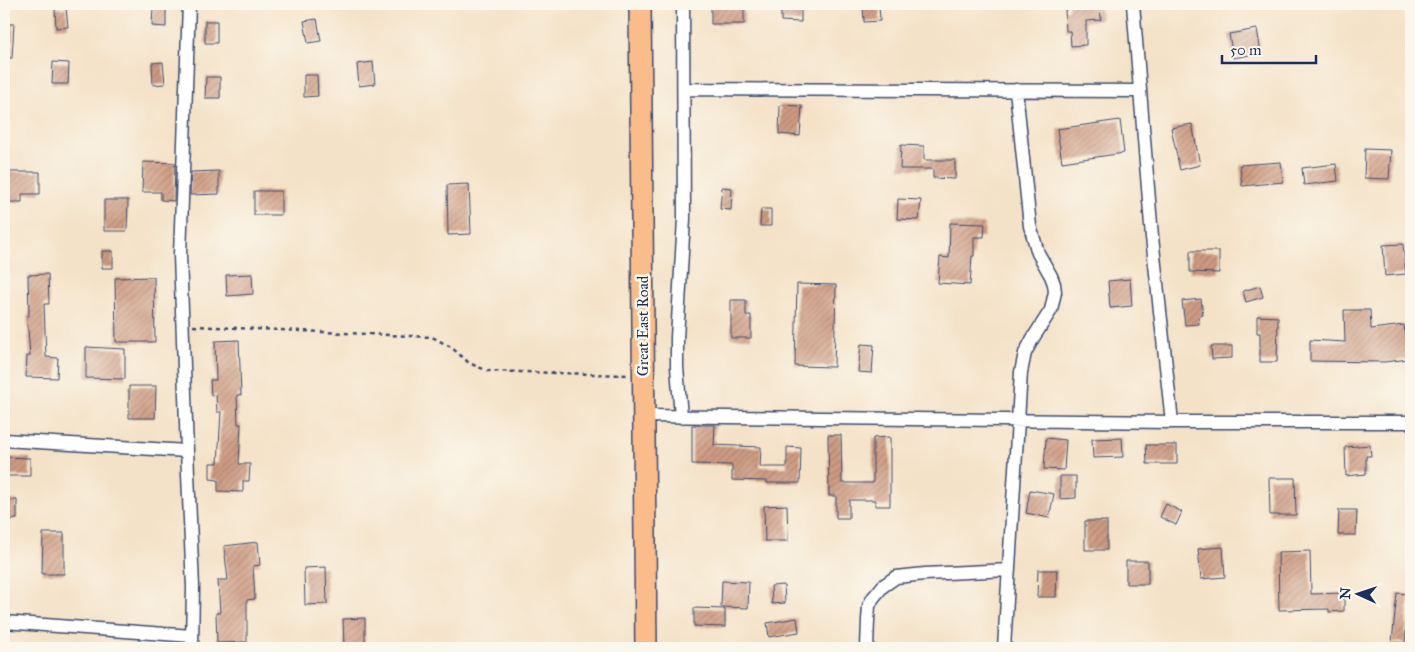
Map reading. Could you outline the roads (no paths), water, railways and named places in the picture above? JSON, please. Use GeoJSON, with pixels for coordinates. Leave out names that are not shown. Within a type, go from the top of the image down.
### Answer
{"type":"FeatureCollection","features":[{"type":"Feature","properties":{"kind":"highway","name":"Great East Road"},"geometry":{"type":"LineString","coordinates":[[640,4],[646,648]]}},
{"type":"Feature","properties":{"kind":"street"},"geometry":{"type":"LineString","coordinates":[[4,622],[192,642],[193,587],[186,452],[180,255],[189,4]]}},
{"type":"Feature","properties":{"kind":"street"},"geometry":{"type":"LineString","coordinates":[[680,417],[677,338],[684,219],[683,4]]}},
{"type":"Feature","properties":{"kind":"street"},"geometry":{"type":"LineString","coordinates":[[1133,4],[1152,237],[1172,422]]}},
{"type":"Feature","properties":{"kind":"street"},"geometry":{"type":"LineString","coordinates":[[684,89],[1140,91]]}},
{"type":"Feature","properties":{"kind":"street"},"geometry":{"type":"LineString","coordinates":[[1004,648],[1021,372],[1025,353],[1051,310],[1055,292],[1054,284],[1038,253],[1030,226],[1016,90]]}},
{"type":"Feature","properties":{"kind":"street"},"geometry":{"type":"LineString","coordinates":[[643,416],[1172,422],[1411,422]]}},
{"type":"Feature","properties":{"kind":"street"},"geometry":{"type":"LineString","coordinates":[[4,440],[186,452]]}},
{"type":"Feature","properties":{"kind":"street"},"geometry":{"type":"LineString","coordinates":[[867,648],[869,606],[883,586],[896,577],[1009,570]]}}]}
